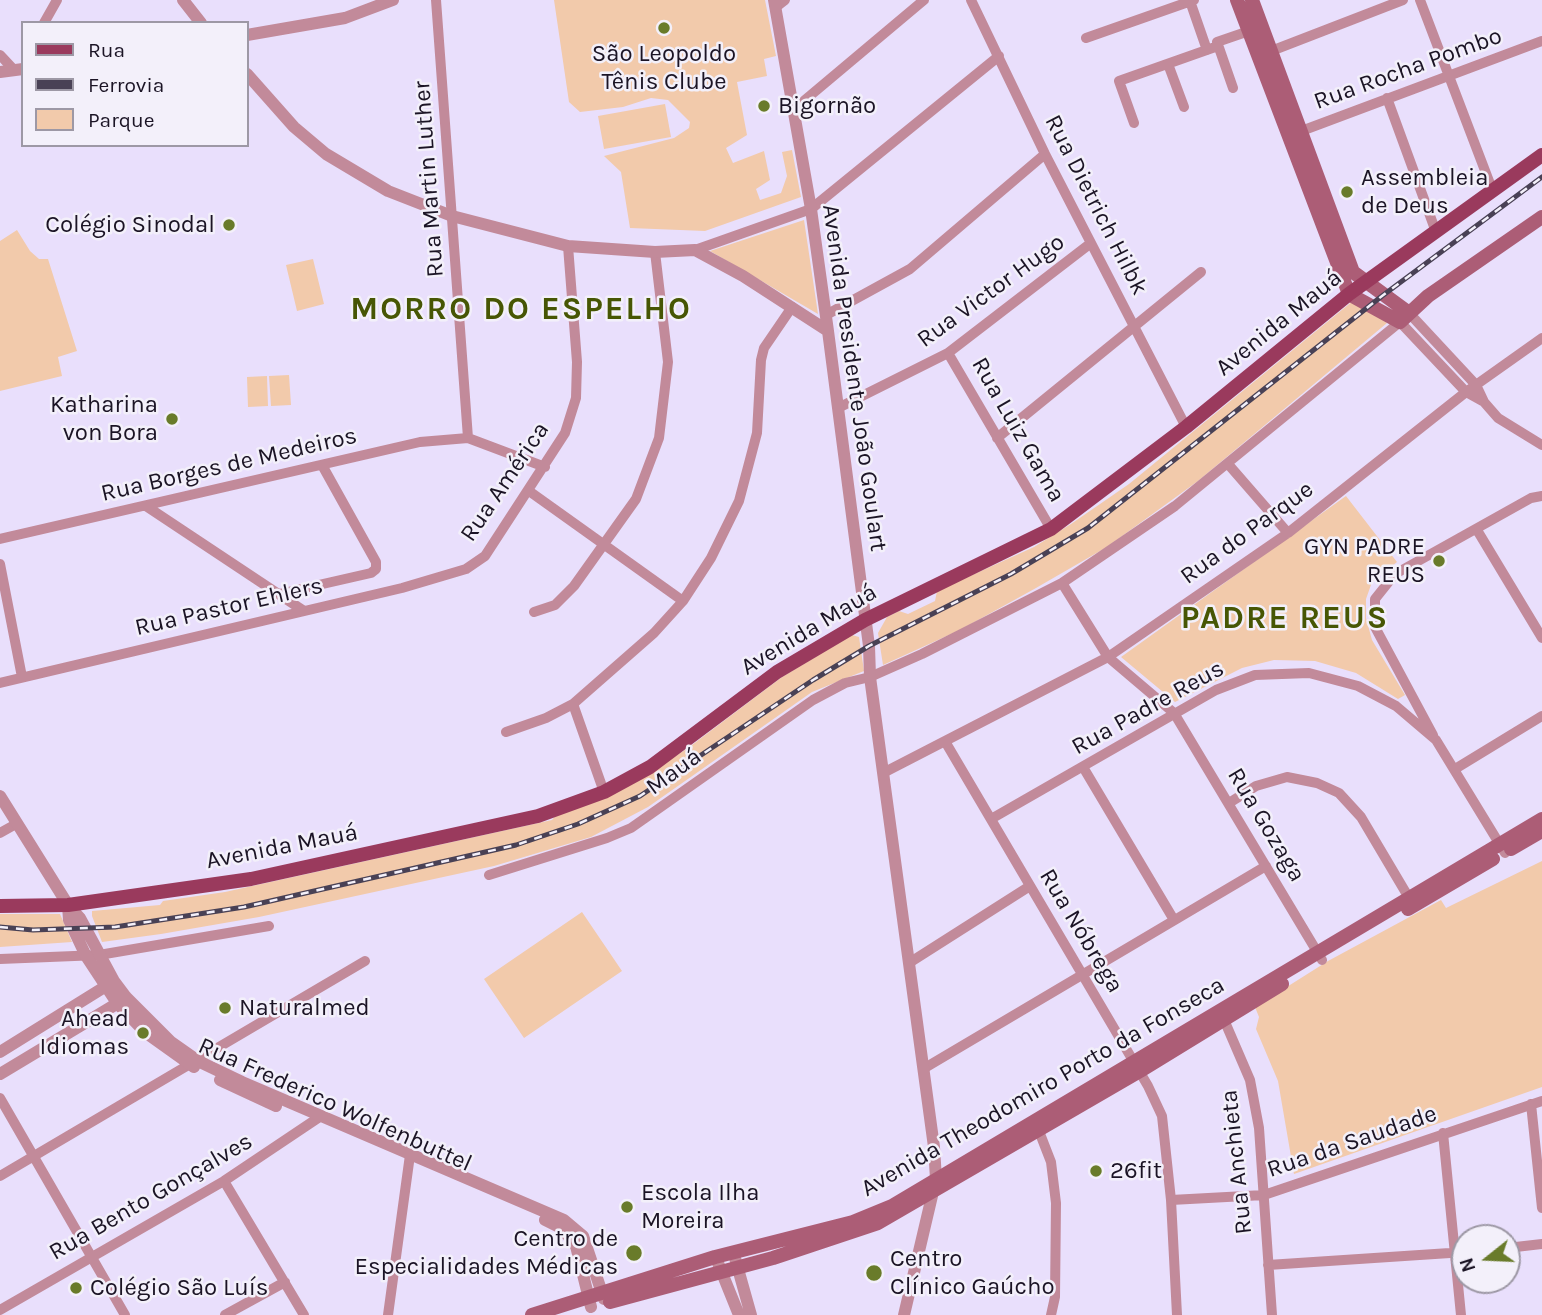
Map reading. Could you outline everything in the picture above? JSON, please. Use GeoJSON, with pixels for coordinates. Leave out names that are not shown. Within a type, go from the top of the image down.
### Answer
{"type":"FeatureCollection","features":[{"type":"Feature","properties":{"kind":"main road"},"geometry":{"type":"LineString","coordinates":[[1237,0],[1249,32],[1265,54]]}},
{"type":"Feature","properties":{"kind":"main road"},"geometry":{"type":"LineString","coordinates":[[1252,0],[1265,54],[1353,272],[1405,318]]}},
{"type":"Feature","properties":{"kind":"main road"},"geometry":{"type":"LineString","coordinates":[[1295,133],[1349,294],[1405,318]]}},
{"type":"Feature","properties":{"kind":"main road","name":"Avenida Mauá"},"geometry":{"type":"LineString","coordinates":[[0,906],[68,905],[251,879],[538,816],[604,792],[650,767],[777,671],[865,620],[1051,529],[1186,427],[1366,281],[1542,155]]}},
{"type":"Feature","properties":{"kind":"main road"},"geometry":{"type":"LineString","coordinates":[[1405,318],[1428,296],[1542,217]]}},
{"type":"Feature","properties":{"kind":"main road","name":"Avenida Theodomiro Porto da Fonseca"},"geometry":{"type":"LineString","coordinates":[[561,1315],[662,1281],[737,1266],[894,1210],[1538,827]]}},
{"type":"Feature","properties":{"kind":"main road","name":"Avenida Theodomiro Porto da Fonseca"},"geometry":{"type":"LineString","coordinates":[[662,1281],[715,1257],[802,1242]]}},
{"type":"Feature","properties":{"kind":"main road","name":"Avenida Theodomiro Porto da Fonseca"},"geometry":{"type":"LineString","coordinates":[[533,1315],[597,1301]]}},
{"type":"Feature","properties":{"kind":"street"},"geometry":{"type":"LineString","coordinates":[[45,21],[57,0]]}},
{"type":"Feature","properties":{"kind":"street"},"geometry":{"type":"LineString","coordinates":[[183,0],[199,21]]}},
{"type":"Feature","properties":{"kind":"street","name":"Rua Martin Luther"},"geometry":{"type":"LineString","coordinates":[[436,0],[468,438]]}},
{"type":"Feature","properties":{"kind":"street"},"geometry":{"type":"LineString","coordinates":[[793,110],[924,0]]}},
{"type":"Feature","properties":{"kind":"street","name":"Rua Dietrich Hilbk"},"geometry":{"type":"LineString","coordinates":[[971,0],[1045,154],[1186,427]]}},
{"type":"Feature","properties":{"kind":"street"},"geometry":{"type":"LineString","coordinates":[[1265,54],[1403,0]]}},
{"type":"Feature","properties":{"kind":"street"},"geometry":{"type":"LineString","coordinates":[[1420,0],[1492,189]]}},
{"type":"Feature","properties":{"kind":"street"},"geometry":{"type":"LineString","coordinates":[[1086,38],[1192,1],[1207,50]]}},
{"type":"Feature","properties":{"kind":"street"},"geometry":{"type":"LineString","coordinates":[[248,35],[345,18],[382,2]]}},
{"type":"Feature","properties":{"kind":"street","name":"Avenida Presidente João Goulart"},"geometry":{"type":"LineString","coordinates":[[778,2],[828,331],[870,677],[923,1069],[934,1186],[904,1315]]}},
{"type":"Feature","properties":{"kind":"street"},"geometry":{"type":"LineString","coordinates":[[1233,88],[1217,42],[1249,32]]}},
{"type":"Feature","properties":{"kind":"street","name":"Rua Rocha Pombo"},"geometry":{"type":"LineString","coordinates":[[1295,133],[1542,43]]}},
{"type":"Feature","properties":{"kind":"street"},"geometry":{"type":"LineString","coordinates":[[1134,123],[1119,81],[1218,46]]}},
{"type":"Feature","properties":{"kind":"street"},"geometry":{"type":"LineString","coordinates":[[0,55],[19,67]]}},
{"type":"Feature","properties":{"kind":"street"},"geometry":{"type":"LineString","coordinates":[[248,76],[293,127],[326,154],[388,191],[452,216],[568,246],[655,252],[695,250],[811,209],[999,56]]}},
{"type":"Feature","properties":{"kind":"street"},"geometry":{"type":"LineString","coordinates":[[1168,64],[1184,107]]}},
{"type":"Feature","properties":{"kind":"street"},"geometry":{"type":"LineString","coordinates":[[0,72],[19,67]]}},
{"type":"Feature","properties":{"kind":"street"},"geometry":{"type":"LineString","coordinates":[[1387,98],[1436,232]]}},
{"type":"Feature","properties":{"kind":"street"},"geometry":{"type":"LineString","coordinates":[[825,315],[910,269],[1045,154]]}},
{"type":"Feature","properties":{"kind":"street","name":"Rua Victor Hugo"},"geometry":{"type":"LineString","coordinates":[[838,408],[948,353],[1091,243]]}},
{"type":"Feature","properties":{"kind":"street","name":"Rua América"},"geometry":{"type":"LineString","coordinates":[[466,569],[485,556],[565,433],[576,398],[577,362],[568,246]]}},
{"type":"Feature","properties":{"kind":"street"},"geometry":{"type":"LineString","coordinates":[[695,250],[828,331]]}},
{"type":"Feature","properties":{"kind":"street"},"geometry":{"type":"LineString","coordinates":[[534,612],[564,599],[636,499],[659,438],[668,362],[655,252]]}},
{"type":"Feature","properties":{"kind":"street"},"geometry":{"type":"LineString","coordinates":[[997,438],[1201,272]]}},
{"type":"Feature","properties":{"kind":"street"},"geometry":{"type":"LineString","coordinates":[[506,732],[546,718],[573,704],[654,633],[683,601],[711,558],[739,501],[757,433],[764,348],[792,307]]}},
{"type":"Feature","properties":{"kind":"street"},"geometry":{"type":"LineString","coordinates":[[1405,318],[1475,385],[1484,401],[1499,418],[1542,445]]}},
{"type":"Feature","properties":{"kind":"street"},"geometry":{"type":"LineString","coordinates":[[1405,318],[1466,392],[1484,401]]}},
{"type":"Feature","properties":{"kind":"street"},"geometry":{"type":"LineString","coordinates":[[870,677],[979,627],[1062,583],[1175,506],[1405,318]]}},
{"type":"Feature","properties":{"kind":"street","name":"Rua do Parque"},"geometry":{"type":"LineString","coordinates":[[883,773],[946,743],[1108,657],[1288,533],[1475,385],[1542,338]]}},
{"type":"Feature","properties":{"kind":"street","name":"Rua Luiz Gama"},"geometry":{"type":"LineString","coordinates":[[948,353],[1051,529]]}},
{"type":"Feature","properties":{"kind":"street"},"geometry":{"type":"LineString","coordinates":[[468,438],[545,467]]}},
{"type":"Feature","properties":{"kind":"street","name":"Rua Borges de Medeiros"},"geometry":{"type":"LineString","coordinates":[[0,539],[420,442],[468,438]]}},
{"type":"Feature","properties":{"kind":"street"},"geometry":{"type":"LineString","coordinates":[[1228,464],[1288,533]]}},
{"type":"Feature","properties":{"kind":"street"},"geometry":{"type":"LineString","coordinates":[[279,594],[370,573],[376,569],[376,562],[322,465]]}},
{"type":"Feature","properties":{"kind":"street"},"geometry":{"type":"LineString","coordinates":[[529,491],[683,601]]}},
{"type":"Feature","properties":{"kind":"street"},"geometry":{"type":"LineString","coordinates":[[1436,740],[1375,628],[1375,599],[1395,574],[1536,497]]}},
{"type":"Feature","properties":{"kind":"street"},"geometry":{"type":"LineString","coordinates":[[146,506],[304,611]]}},
{"type":"Feature","properties":{"kind":"street"},"geometry":{"type":"LineString","coordinates":[[1477,530],[1542,638]]}},
{"type":"Feature","properties":{"kind":"street"},"geometry":{"type":"LineString","coordinates":[[0,564],[22,677]]}},
{"type":"Feature","properties":{"kind":"street","name":"Rua Pastor Ehlers"},"geometry":{"type":"LineString","coordinates":[[0,683],[402,588],[466,569]]}},
{"type":"Feature","properties":{"kind":"street","name":"Rua Gozaga"},"geometry":{"type":"LineString","coordinates":[[1062,583],[1108,657],[1174,713],[1320,956]]}},
{"type":"Feature","properties":{"kind":"street"},"geometry":{"type":"LineString","coordinates":[[1532,621],[1542,615]]}},
{"type":"Feature","properties":{"kind":"street","name":"Rua Padre Reus"},"geometry":{"type":"LineString","coordinates":[[992,819],[1216,690],[1255,675],[1309,673],[1358,686],[1396,706],[1436,740],[1502,849]]}},
{"type":"Feature","properties":{"kind":"street","name":"Mauá"},"geometry":{"type":"LineString","coordinates":[[489,875],[631,828],[813,700],[845,683],[870,677]]}},
{"type":"Feature","properties":{"kind":"street"},"geometry":{"type":"LineString","coordinates":[[573,704],[604,792]]}},
{"type":"Feature","properties":{"kind":"street"},"geometry":{"type":"LineString","coordinates":[[1455,769],[1542,716]]}},
{"type":"Feature","properties":{"kind":"street","name":"Rua Nóbrega"},"geometry":{"type":"LineString","coordinates":[[946,743],[1137,1067],[1162,1116],[1171,1200],[1177,1315]]}},
{"type":"Feature","properties":{"kind":"street"},"geometry":{"type":"LineString","coordinates":[[1083,767],[1174,920]]}},
{"type":"Feature","properties":{"kind":"street"},"geometry":{"type":"LineString","coordinates":[[1229,803],[1256,786],[1286,777],[1317,783],[1339,793],[1361,817],[1411,902]]}},
{"type":"Feature","properties":{"kind":"street","name":"Rua Frederico Wolfenbuttel"},"geometry":{"type":"LineString","coordinates":[[0,796],[68,905],[80,918],[92,956],[110,984],[122,1000],[194,1063],[256,1093],[496,1195],[552,1223],[570,1237],[597,1301]]}},
{"type":"Feature","properties":{"kind":"street"},"geometry":{"type":"LineString","coordinates":[[0,833],[16,824]]}},
{"type":"Feature","properties":{"kind":"street"},"geometry":{"type":"LineString","coordinates":[[923,1069],[1266,866]]}},
{"type":"Feature","properties":{"kind":"street"},"geometry":{"type":"LineString","coordinates":[[909,963],[1030,886]]}},
{"type":"Feature","properties":{"kind":"street"},"geometry":{"type":"LineString","coordinates":[[0,959],[92,956],[269,926]]}},
{"type":"Feature","properties":{"kind":"street"},"geometry":{"type":"LineString","coordinates":[[0,1176],[365,961]]}},
{"type":"Feature","properties":{"kind":"street"},"geometry":{"type":"LineString","coordinates":[[0,1052],[110,984]]}},
{"type":"Feature","properties":{"kind":"street"},"geometry":{"type":"LineString","coordinates":[[0,1074],[122,1000]]}},
{"type":"Feature","properties":{"kind":"street","name":"Rua Anchieta"},"geometry":{"type":"LineString","coordinates":[[1221,1014],[1250,1080],[1259,1128],[1272,1315]]}},
{"type":"Feature","properties":{"kind":"street"},"geometry":{"type":"LineString","coordinates":[[0,1098],[125,1315]]}},
{"type":"Feature","properties":{"kind":"street","name":"Rua da Saudade"},"geometry":{"type":"LineString","coordinates":[[1171,1200],[1264,1195],[1542,1101]]}},
{"type":"Feature","properties":{"kind":"street"},"geometry":{"type":"LineString","coordinates":[[1531,1104],[1542,1208]]}},
{"type":"Feature","properties":{"kind":"street","name":"Rua Bento Gonçalves"},"geometry":{"type":"LineString","coordinates":[[0,1310],[224,1181],[318,1120]]}},
{"type":"Feature","properties":{"kind":"street"},"geometry":{"type":"LineString","coordinates":[[1036,1125],[1051,1162],[1056,1203],[1055,1297],[1051,1315]]}},
{"type":"Feature","properties":{"kind":"street"},"geometry":{"type":"LineString","coordinates":[[1443,1133],[1456,1224]]}},
{"type":"Feature","properties":{"kind":"street"},"geometry":{"type":"LineString","coordinates":[[388,1315],[410,1159]]}},
{"type":"Feature","properties":{"kind":"street"},"geometry":{"type":"LineString","coordinates":[[224,1181],[304,1315]]}},
{"type":"Feature","properties":{"kind":"street"},"geometry":{"type":"LineString","coordinates":[[1521,1246],[1542,1244]]}},
{"type":"Feature","properties":{"kind":"street"},"geometry":{"type":"LineString","coordinates":[[733,1252],[751,1315]]}},
{"type":"Feature","properties":{"kind":"street"},"geometry":{"type":"LineString","coordinates":[[1268,1265],[1451,1254]]}},
{"type":"Feature","properties":{"kind":"street"},"geometry":{"type":"LineString","coordinates":[[715,1257],[739,1315]]}},
{"type":"Feature","properties":{"kind":"street"},"geometry":{"type":"LineString","coordinates":[[225,1315],[285,1282]]}},
{"type":"Feature","properties":{"kind":"street"},"geometry":{"type":"LineString","coordinates":[[1461,1294],[1461,1315]]}},
{"type":"Feature","properties":{"kind":"green space"},"geometry":{"type":"Polygon","coordinates":[[[554,0],[765,0],[776,56],[764,59],[767,76],[737,82],[747,135],[726,148],[733,163],[764,151],[770,180],[756,189],[760,200],[781,193],[787,176],[782,152],[792,150],[801,197],[705,231],[630,228],[621,172],[604,156],[674,138],[689,128],[690,122],[668,100],[651,98],[623,107],[580,112],[569,102],[554,0]]]}},
{"type":"Feature","properties":{"kind":"green space"},"geometry":{"type":"Polygon","coordinates":[[[665,104],[671,137],[604,149],[598,116],[665,104]]]}},
{"type":"Feature","properties":{"kind":"green space"},"geometry":{"type":"Polygon","coordinates":[[[804,220],[818,314],[710,251],[804,220]]]}},
{"type":"Feature","properties":{"kind":"green space"},"geometry":{"type":"Polygon","coordinates":[[[17,230],[30,251],[39,259],[48,259],[77,351],[58,357],[62,376],[0,391],[0,241],[17,230]]]}},
{"type":"Feature","properties":{"kind":"green space"},"geometry":{"type":"Polygon","coordinates":[[[313,259],[324,304],[297,311],[286,265],[313,259]]]}},
{"type":"Feature","properties":{"kind":"green space"},"geometry":{"type":"Polygon","coordinates":[[[1354,300],[1387,323],[1198,481],[1107,547],[960,630],[883,665],[878,633],[887,617],[899,611],[908,614],[935,601],[937,591],[1034,547],[1071,524],[1129,484],[1354,300]]]}},
{"type":"Feature","properties":{"kind":"green space"},"geometry":{"type":"Polygon","coordinates":[[[289,375],[291,405],[271,406],[269,376],[289,375]]]}},
{"type":"Feature","properties":{"kind":"green space"},"geometry":{"type":"Polygon","coordinates":[[[267,376],[268,406],[248,407],[247,377],[267,376]]]}},
{"type":"Feature","properties":{"kind":"green space"},"geometry":{"type":"Polygon","coordinates":[[[1346,496],[1397,562],[1372,582],[1366,599],[1366,618],[1372,640],[1405,695],[1398,699],[1356,673],[1315,661],[1274,660],[1242,668],[1175,702],[1121,657],[1346,496]]]}},
{"type":"Feature","properties":{"kind":"green space"},"geometry":{"type":"Polygon","coordinates":[[[852,635],[859,637],[864,671],[812,692],[648,807],[591,837],[494,866],[259,917],[102,942],[92,911],[160,905],[163,901],[225,892],[552,820],[556,815],[641,778],[688,748],[782,677],[852,635]]]}},
{"type":"Feature","properties":{"kind":"green space"},"geometry":{"type":"Polygon","coordinates":[[[1542,861],[1542,1087],[1294,1174],[1278,1081],[1256,1029],[1259,1017],[1255,1007],[1328,961],[1441,900],[1446,908],[1542,861]]]}},
{"type":"Feature","properties":{"kind":"green space"},"geometry":{"type":"Polygon","coordinates":[[[582,912],[622,971],[524,1038],[484,979],[582,912]]]}},
{"type":"Feature","properties":{"kind":"green space"},"geometry":{"type":"Polygon","coordinates":[[[0,914],[60,914],[72,942],[0,947],[0,914]]]}},
{"type":"Feature","properties":{"kind":"railway"},"geometry":{"type":"LineString","coordinates":[[0,927],[33,930],[115,927],[244,907],[516,845],[578,824],[640,796],[813,680],[869,646],[1011,574],[1088,528],[1382,296],[1542,177]]}},
{"type":"Feature","properties":{"kind":"place","name":"São Leopoldo Tênis Clube"},"geometry":{"type":"Point","coordinates":[664,28]}},
{"type":"Feature","properties":{"kind":"place","name":"Bigornão"},"geometry":{"type":"Point","coordinates":[764,106]}},
{"type":"Feature","properties":{"kind":"place","name":"Assembleia de Deus"},"geometry":{"type":"Point","coordinates":[1347,192]}},
{"type":"Feature","properties":{"kind":"place","name":"Colégio Sinodal"},"geometry":{"type":"Point","coordinates":[229,225]}},
{"type":"Feature","properties":{"kind":"place","name":"Katharina von Bora"},"geometry":{"type":"Point","coordinates":[172,419]}},
{"type":"Feature","properties":{"kind":"place","name":"GYN PADRE REUS"},"geometry":{"type":"Point","coordinates":[1439,561]}},
{"type":"Feature","properties":{"kind":"place","name":"Naturalmed"},"geometry":{"type":"Point","coordinates":[225,1008]}},
{"type":"Feature","properties":{"kind":"place","name":"Ahead Idiomas"},"geometry":{"type":"Point","coordinates":[143,1033]}},
{"type":"Feature","properties":{"kind":"place","name":"26fit"},"geometry":{"type":"Point","coordinates":[1096,1171]}},
{"type":"Feature","properties":{"kind":"place","name":"Escola Ilha Moreira"},"geometry":{"type":"Point","coordinates":[627,1207]}},
{"type":"Feature","properties":{"kind":"place","name":"Centro de Especialidades Médicas"},"geometry":{"type":"Point","coordinates":[634,1253]}},
{"type":"Feature","properties":{"kind":"place","name":"Centro Clínico Gaúcho"},"geometry":{"type":"Point","coordinates":[874,1273]}},
{"type":"Feature","properties":{"kind":"place","name":"Colégio São Luís"},"geometry":{"type":"Point","coordinates":[76,1288]}},
{"type":"Feature","properties":{"kind":"district","name":"MORRO DO ESPELHO"},"geometry":{"type":"Point","coordinates":[521,310]}},
{"type":"Feature","properties":{"kind":"district","name":"PADRE REUS"},"geometry":{"type":"Point","coordinates":[1285,619]}}]}
